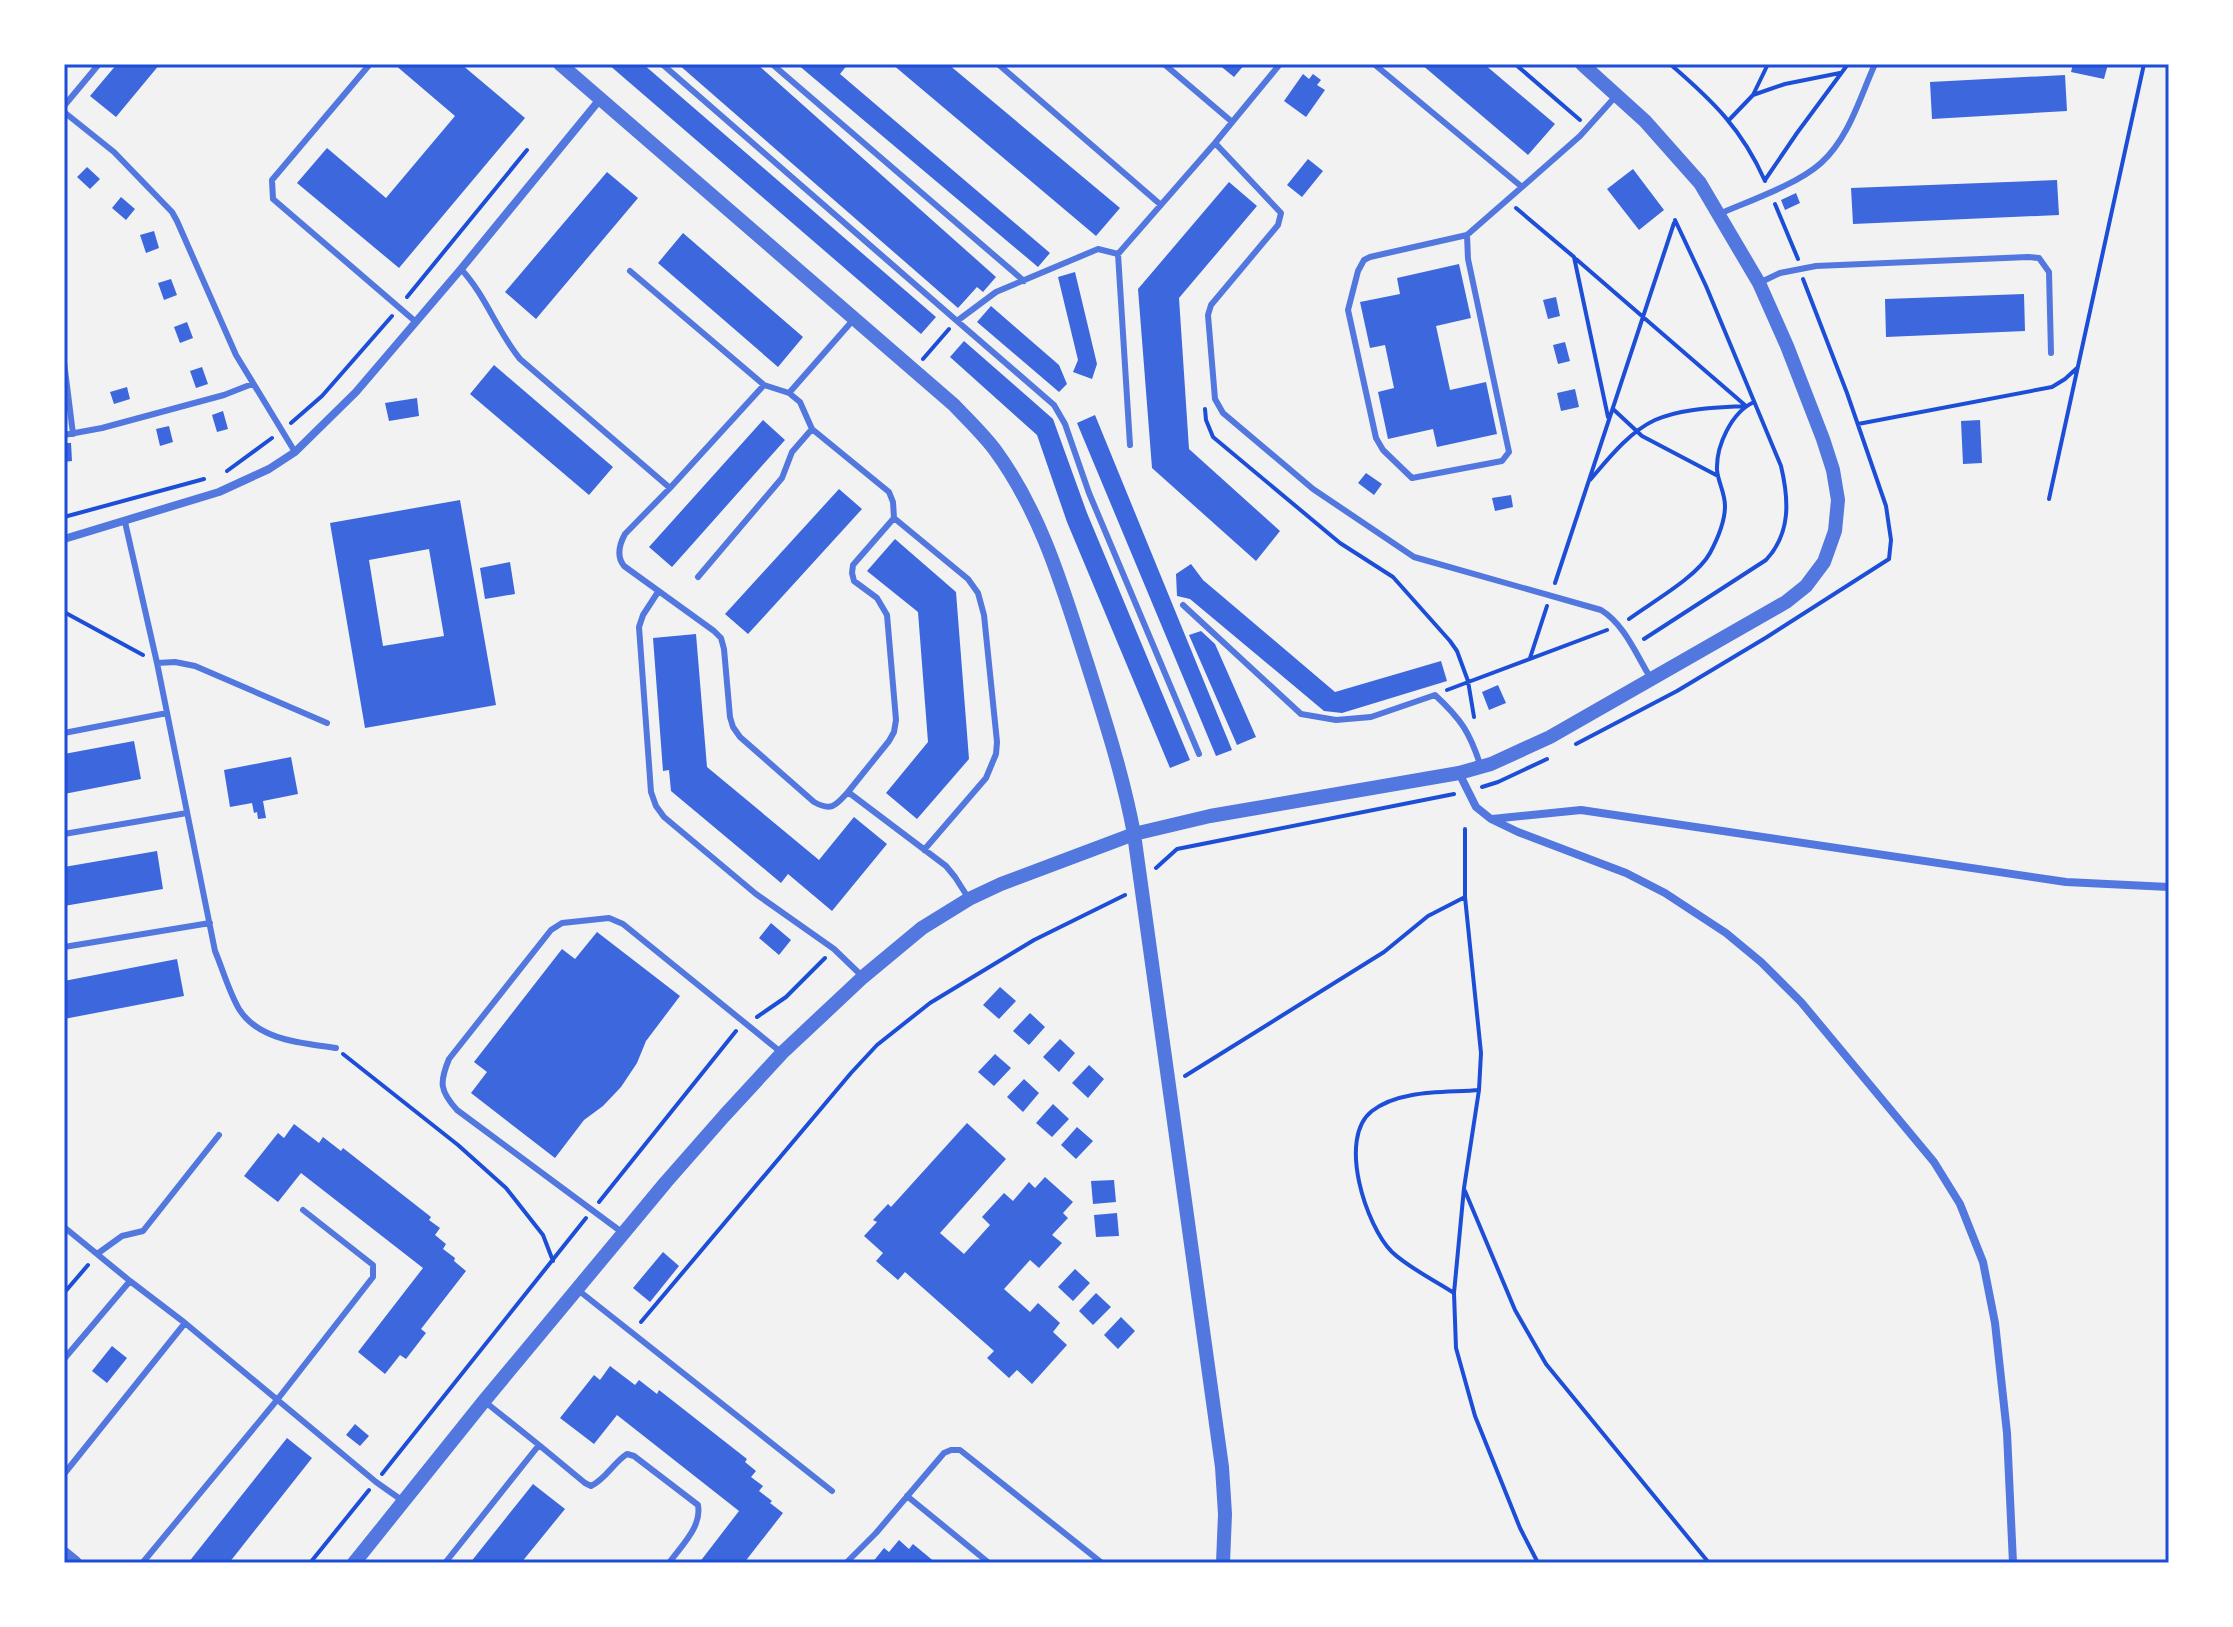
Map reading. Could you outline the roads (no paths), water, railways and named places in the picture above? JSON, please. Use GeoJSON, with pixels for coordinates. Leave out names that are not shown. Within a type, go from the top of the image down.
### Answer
{"type":"FeatureCollection","features":[{"type":"Feature","properties":{"kind":"street"},"geometry":{"type":"LineString","coordinates":[[560,64],[954,405],[993,447],[1033,514],[1062,585],[1113,745],[1134,834],[1222,1467],[1225,1514],[1223,1563]]}},
{"type":"Feature","properties":{"kind":"street"},"geometry":{"type":"LineString","coordinates":[[354,1563],[666,1182],[782,1053],[863,977],[922,928],[969,899],[1134,834],[1210,816],[1459,773],[1519,753],[1652,680],[1786,602],[1806,586],[1824,562],[1835,531],[1838,500],[1833,470],[1787,346],[1759,283],[1700,183],[1617,95],[1582,64]]}},
{"type":"Feature","properties":{"kind":"street"},"geometry":{"type":"LineString","coordinates":[[64,539],[219,492],[245,482],[295,452],[356,392],[601,98]]}},
{"type":"Feature","properties":{"kind":"street"},"geometry":{"type":"LineString","coordinates":[[1459,773],[1476,807],[1491,819],[1626,873],[1665,893],[1726,933],[1801,1002],[1934,1162],[1960,1204],[1983,1262],[1995,1323],[2007,1433],[2013,1563]]}},
{"type":"Feature","properties":{"kind":"street"},"geometry":{"type":"LineString","coordinates":[[1491,819],[1581,810],[2066,882],[2169,887]]}},
{"type":"Feature","properties":{"kind":"street"},"geometry":{"type":"LineString","coordinates":[[64,1554],[75,1563]]}},
{"type":"Feature","properties":{"kind":"lane"},"geometry":{"type":"LineString","coordinates":[[99,64],[64,109],[129,167],[172,212],[236,355],[295,452]]}},
{"type":"Feature","properties":{"kind":"lane"},"geometry":{"type":"LineString","coordinates":[[662,64],[1054,405],[1065,424],[1089,493],[1199,754]]}},
{"type":"Feature","properties":{"kind":"lane"},"geometry":{"type":"LineString","coordinates":[[772,64],[1024,281]]}},
{"type":"Feature","properties":{"kind":"lane"},"geometry":{"type":"LineString","coordinates":[[998,64],[1161,205]]}},
{"type":"Feature","properties":{"kind":"lane"},"geometry":{"type":"LineString","coordinates":[[1164,64],[1231,121]]}},
{"type":"Feature","properties":{"kind":"lane"},"geometry":{"type":"LineString","coordinates":[[1130,445],[1118,254],[1280,64]]}},
{"type":"Feature","properties":{"kind":"lane"},"geometry":{"type":"LineString","coordinates":[[1374,64],[1522,187]]}},
{"type":"Feature","properties":{"kind":"lane"},"geometry":{"type":"LineString","coordinates":[[1719,214],[1807,174],[1821,163],[1846,130],[1875,64]]}},
{"type":"Feature","properties":{"kind":"lane"},"geometry":{"type":"LineString","coordinates":[[366,65],[272,180],[273,199],[416,322]]}},
{"type":"Feature","properties":{"kind":"lane"},"geometry":{"type":"LineString","coordinates":[[1467,235],[1468,259],[1509,452],[1502,461],[1412,478],[1383,450],[1376,438],[1348,310],[1360,265],[1370,257],[1467,235],[1588,127],[1617,95]]}},
{"type":"Feature","properties":{"kind":"lane"},"geometry":{"type":"LineString","coordinates":[[1215,143],[1281,213],[1278,225],[1211,305],[1208,315],[1215,399],[1223,413],[1313,489],[1414,557],[1601,610],[1611,616],[1652,680]]}},
{"type":"Feature","properties":{"kind":"lane"},"geometry":{"type":"LineString","coordinates":[[957,321],[996,292],[1098,249],[1118,254]]}},
{"type":"Feature","properties":{"kind":"lane"},"geometry":{"type":"LineString","coordinates":[[1759,283],[1800,268],[2039,258],[2049,272],[2051,353]]}},
{"type":"Feature","properties":{"kind":"lane"},"geometry":{"type":"LineString","coordinates":[[461,269],[477,287],[506,342],[520,359],[670,488]]}},
{"type":"Feature","properties":{"kind":"lane"},"geometry":{"type":"LineString","coordinates":[[630,271],[764,385],[789,393],[800,402],[812,429],[889,492],[893,502],[894,518],[853,565],[852,573],[854,581],[877,598],[887,615],[896,720],[894,732],[848,792],[830,807],[814,802],[740,737],[730,717],[721,638],[624,566],[619,550],[625,534],[764,385]]}},
{"type":"Feature","properties":{"kind":"lane"},"geometry":{"type":"LineString","coordinates":[[789,393],[854,319]]}},
{"type":"Feature","properties":{"kind":"lane"},"geometry":{"type":"LineString","coordinates":[[64,362],[73,434]]}},
{"type":"Feature","properties":{"kind":"lane"},"geometry":{"type":"LineString","coordinates":[[64,435],[224,395],[252,384]]}},
{"type":"Feature","properties":{"kind":"lane"},"geometry":{"type":"LineString","coordinates":[[698,577],[782,478],[792,452],[812,429]]}},
{"type":"Feature","properties":{"kind":"lane"},"geometry":{"type":"LineString","coordinates":[[894,518],[968,579],[978,593],[984,615],[997,742],[996,754],[986,778],[924,850]]}},
{"type":"Feature","properties":{"kind":"lane"},"geometry":{"type":"LineString","coordinates":[[125,522],[215,951],[229,986],[240,1011],[255,1026],[277,1037],[336,1048]]}},
{"type":"Feature","properties":{"kind":"lane"},"geometry":{"type":"LineString","coordinates":[[658,592],[639,627],[651,792],[656,806],[664,817],[756,894],[834,949],[863,977]]}},
{"type":"Feature","properties":{"kind":"lane"},"geometry":{"type":"LineString","coordinates":[[1183,605],[1301,714],[1336,720],[1371,717],[1435,695],[1466,729],[1481,767]]}},
{"type":"Feature","properties":{"kind":"lane"},"geometry":{"type":"LineString","coordinates":[[157,663],[175,662],[195,666],[327,723]]}},
{"type":"Feature","properties":{"kind":"lane"},"geometry":{"type":"LineString","coordinates":[[64,733],[167,713]]}},
{"type":"Feature","properties":{"kind":"lane"},"geometry":{"type":"LineString","coordinates":[[848,792],[946,866],[969,899]]}},
{"type":"Feature","properties":{"kind":"lane"},"geometry":{"type":"LineString","coordinates":[[64,834],[187,813]]}},
{"type":"Feature","properties":{"kind":"lane"},"geometry":{"type":"LineString","coordinates":[[624,1234],[457,1110],[442,1089],[442,1074],[449,1059],[551,930],[562,923],[609,918],[623,924],[782,1053]]}},
{"type":"Feature","properties":{"kind":"lane"},"geometry":{"type":"LineString","coordinates":[[64,947],[210,923]]}},
{"type":"Feature","properties":{"kind":"lane"},"geometry":{"type":"LineString","coordinates":[[97,1254],[122,1236],[143,1231],[219,1135]]}},
{"type":"Feature","properties":{"kind":"lane"},"geometry":{"type":"LineString","coordinates":[[144,1561],[277,1400],[373,1277],[373,1265],[303,1210]]}},
{"type":"Feature","properties":{"kind":"lane"},"geometry":{"type":"LineString","coordinates":[[64,1227],[403,1501]]}},
{"type":"Feature","properties":{"kind":"lane"},"geometry":{"type":"LineString","coordinates":[[64,1359],[130,1281]]}},
{"type":"Feature","properties":{"kind":"lane"},"geometry":{"type":"LineString","coordinates":[[578,1290],[832,1491]]}},
{"type":"Feature","properties":{"kind":"lane"},"geometry":{"type":"LineString","coordinates":[[64,1474],[185,1323]]}},
{"type":"Feature","properties":{"kind":"lane"},"geometry":{"type":"LineString","coordinates":[[484,1401],[591,1486],[598,1483],[618,1459],[627,1454],[634,1456],[698,1505],[696,1525],[669,1563]]}},
{"type":"Feature","properties":{"kind":"lane"},"geometry":{"type":"LineString","coordinates":[[445,1563],[539,1445]]}},
{"type":"Feature","properties":{"kind":"lane"},"geometry":{"type":"LineString","coordinates":[[849,1562],[944,1453],[951,1450],[960,1450],[1100,1562]]}},
{"type":"Feature","properties":{"kind":"lane"},"geometry":{"type":"LineString","coordinates":[[907,1496],[989,1563]]}}]}
